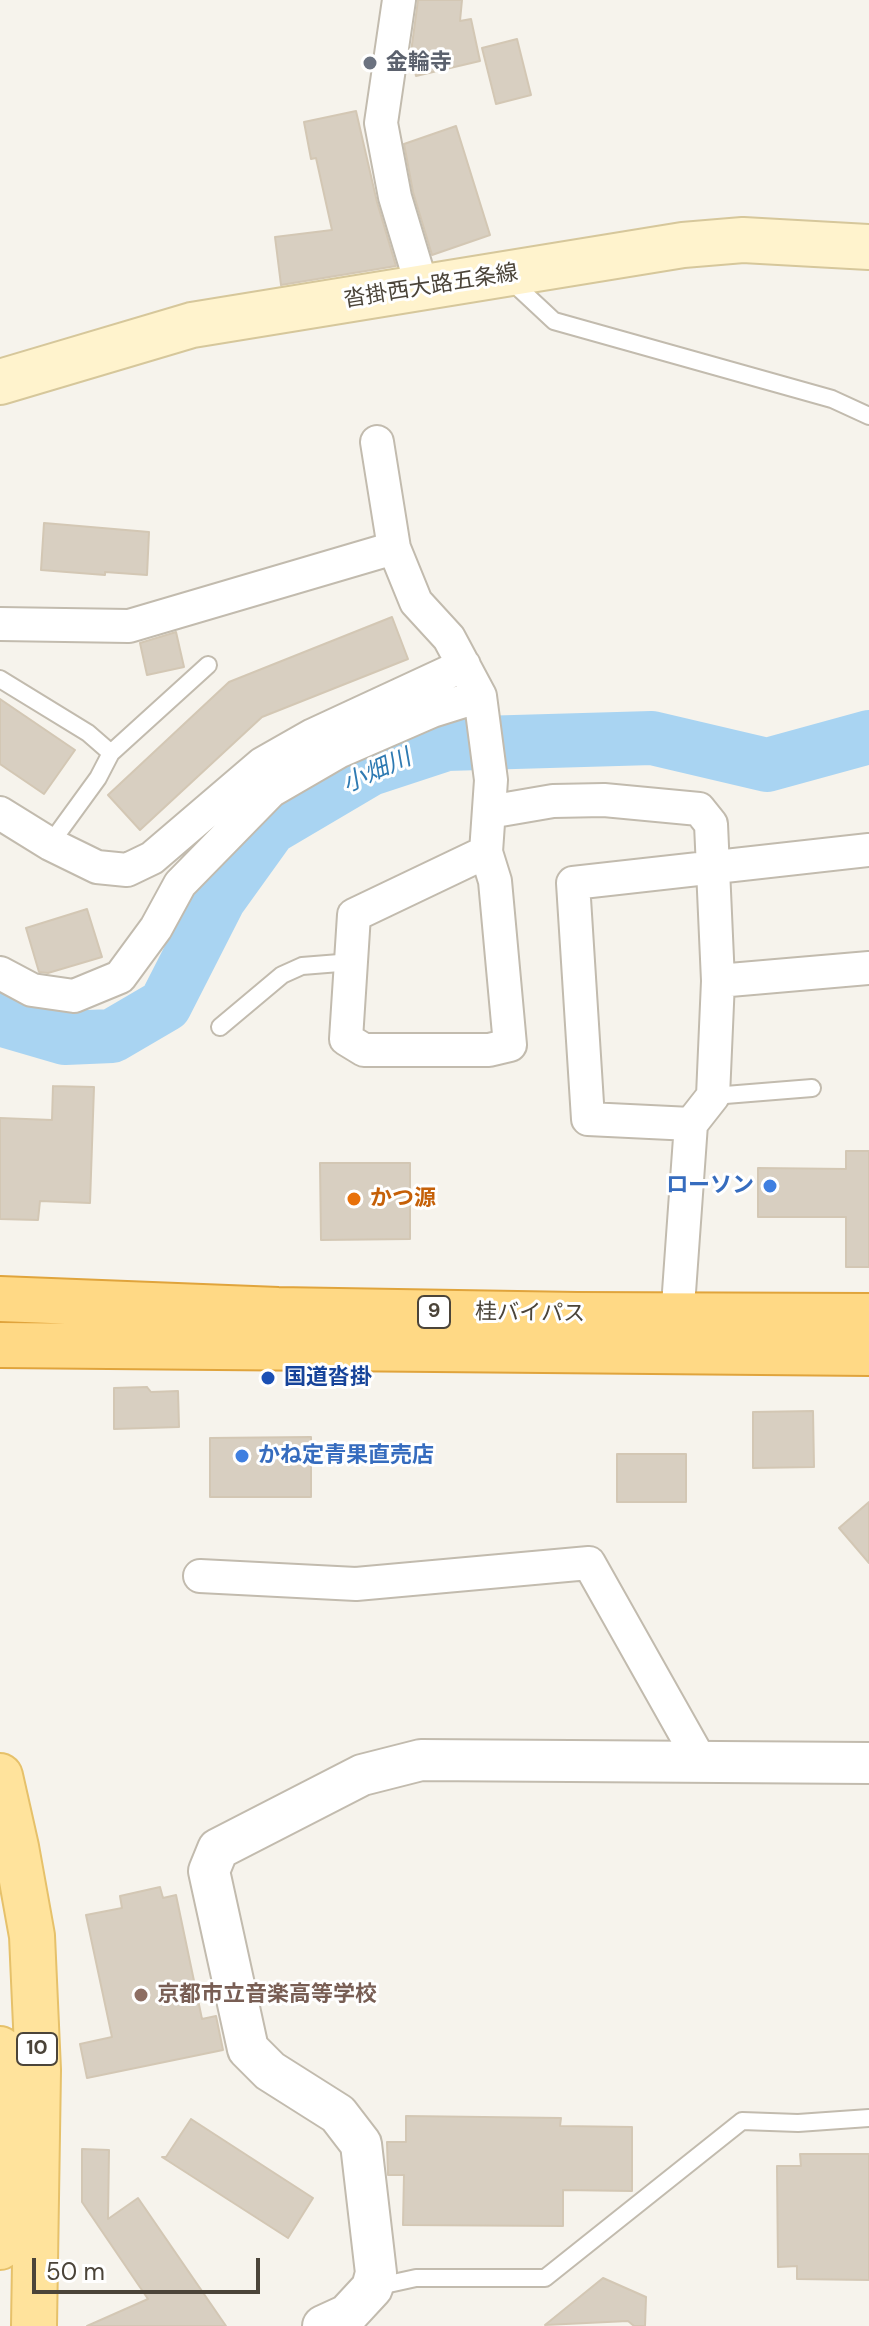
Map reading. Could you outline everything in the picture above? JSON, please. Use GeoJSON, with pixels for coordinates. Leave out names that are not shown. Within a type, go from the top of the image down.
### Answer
{"type":"FeatureCollection","features":[{"type":"Feature","properties":{"kind":"highway","name":"桂バイパス"},"geometry":{"type":"LineString","coordinates":[[0,1299],[278,1310],[577,1315],[676,1332],[869,1353]]}},
{"type":"Feature","properties":{"kind":"highway","name":"桂バイパス"},"geometry":{"type":"LineString","coordinates":[[0,1345],[676,1332],[869,1316]]}},
{"type":"Feature","properties":{"kind":"main road","name":"沓掛西大路五条線"},"geometry":{"type":"LineString","coordinates":[[0,382],[192,325],[683,245],[743,240],[869,247]]}},
{"type":"Feature","properties":{"kind":"main road","name":"10"},"geometry":{"type":"LineString","coordinates":[[0,1776],[32,1936],[38,2070],[34,2326]]}},
{"type":"Feature","properties":{"kind":"main road","name":"10"},"geometry":{"type":"LineString","coordinates":[[0,2049],[0,2247]]}},
{"type":"Feature","properties":{"kind":"street"},"geometry":{"type":"LineString","coordinates":[[399,0],[381,123],[395,197],[422,287]]}},
{"type":"Feature","properties":{"kind":"street"},"geometry":{"type":"LineString","coordinates":[[377,442],[394,548],[416,602],[449,638],[481,703],[491,780],[486,852],[495,881],[510,1045],[489,1050],[364,1050],[346,1039],[354,915],[486,852]]}},
{"type":"Feature","properties":{"kind":"street"},"geometry":{"type":"LineString","coordinates":[[0,624],[129,626],[394,548]]}},
{"type":"Feature","properties":{"kind":"street"},"geometry":{"type":"LineString","coordinates":[[0,813],[50,844],[97,867],[127,870],[152,858],[262,764],[313,735],[464,665]]}},
{"type":"Feature","properties":{"kind":"street"},"geometry":{"type":"LineString","coordinates":[[0,973],[32,990],[74,996],[120,977],[156,928],[180,884],[271,791],[340,751],[432,711],[481,703]]}},
{"type":"Feature","properties":{"kind":"street"},"geometry":{"type":"LineString","coordinates":[[489,812],[553,801],[604,800],[699,809],[711,824],[718,981],[713,1096],[691,1124],[676,1332]]}},
{"type":"Feature","properties":{"kind":"street"},"geometry":{"type":"LineString","coordinates":[[691,1124],[588,1119],[573,883],[869,850]]}},
{"type":"Feature","properties":{"kind":"street"},"geometry":{"type":"LineString","coordinates":[[718,981],[869,968]]}},
{"type":"Feature","properties":{"kind":"street"},"geometry":{"type":"LineString","coordinates":[[200,1576],[356,1584],[589,1563],[701,1762]]}},
{"type":"Feature","properties":{"kind":"street"},"geometry":{"type":"LineString","coordinates":[[323,2326],[347,2315],[372,2288],[376,2259],[361,2144],[338,2114],[270,2071],[248,2049],[209,1871],[218,1849],[362,1775],[421,1760],[869,1763]]}},
{"type":"Feature","properties":{"kind":"lane"},"geometry":{"type":"LineString","coordinates":[[505,275],[554,321],[832,399],[869,416]]}},
{"type":"Feature","properties":{"kind":"lane"},"geometry":{"type":"LineString","coordinates":[[50,844],[98,778],[111,753],[208,665]]}},
{"type":"Feature","properties":{"kind":"lane"},"geometry":{"type":"LineString","coordinates":[[0,679],[88,733],[111,753]]}},
{"type":"Feature","properties":{"kind":"lane"},"geometry":{"type":"LineString","coordinates":[[220,1027],[282,975],[302,966],[352,962]]}},
{"type":"Feature","properties":{"kind":"lane"},"geometry":{"type":"LineString","coordinates":[[713,1096],[812,1088]]}},
{"type":"Feature","properties":{"kind":"lane"},"geometry":{"type":"LineString","coordinates":[[372,2288],[416,2278],[545,2278],[742,2121],[798,2123],[869,2118]]}},
{"type":"Feature","properties":{"kind":"building"},"geometry":{"type":"Polygon","coordinates":[[[418,0],[462,0],[460,21],[471,19],[480,61],[416,76],[411,52],[418,0]]]}},
{"type":"Feature","properties":{"kind":"building"},"geometry":{"type":"Polygon","coordinates":[[[517,39],[531,95],[496,104],[482,48],[517,39]]]}},
{"type":"Feature","properties":{"kind":"building"},"geometry":{"type":"Polygon","coordinates":[[[356,111],[377,202],[396,266],[281,285],[275,237],[332,230],[316,158],[311,159],[304,122],[356,111]]]}},
{"type":"Feature","properties":{"kind":"building"},"geometry":{"type":"Polygon","coordinates":[[[456,126],[490,235],[432,255],[413,192],[404,144],[456,126]]]}},
{"type":"Feature","properties":{"kind":"building"},"geometry":{"type":"Polygon","coordinates":[[[44,523],[149,532],[147,575],[41,570],[44,523]]]}},
{"type":"Feature","properties":{"kind":"building"},"geometry":{"type":"Polygon","coordinates":[[[392,617],[408,659],[262,717],[140,830],[108,795],[229,682],[392,617]]]}},
{"type":"Feature","properties":{"kind":"building"},"geometry":{"type":"Polygon","coordinates":[[[176,632],[184,667],[147,675],[140,643],[176,632]]]}},
{"type":"Feature","properties":{"kind":"building"},"geometry":{"type":"Polygon","coordinates":[[[0,699],[75,750],[44,794],[0,764],[0,699]]]}},
{"type":"Feature","properties":{"kind":"building"},"geometry":{"type":"Polygon","coordinates":[[[87,909],[102,957],[48,973],[39,972],[26,928],[87,909]]]}},
{"type":"Feature","properties":{"kind":"building"},"geometry":{"type":"Polygon","coordinates":[[[53,1086],[94,1087],[90,1203],[40,1201],[38,1220],[0,1219],[0,1118],[52,1120],[53,1086]]]}},
{"type":"Feature","properties":{"kind":"building"},"geometry":{"type":"Polygon","coordinates":[[[846,1151],[869,1151],[869,1267],[846,1267],[846,1217],[758,1217],[758,1168],[846,1169],[846,1151]]]}},
{"type":"Feature","properties":{"kind":"building"},"geometry":{"type":"Polygon","coordinates":[[[320,1163],[410,1163],[410,1239],[321,1240],[320,1163]]]}},
{"type":"Feature","properties":{"kind":"building"},"geometry":{"type":"Polygon","coordinates":[[[147,1387],[151,1392],[178,1391],[179,1427],[114,1429],[114,1388],[147,1387]]]}},
{"type":"Feature","properties":{"kind":"building"},"geometry":{"type":"Polygon","coordinates":[[[813,1411],[814,1467],[753,1468],[753,1412],[813,1411]]]}},
{"type":"Feature","properties":{"kind":"building"},"geometry":{"type":"Polygon","coordinates":[[[311,1437],[311,1497],[210,1497],[210,1438],[311,1437]]]}},
{"type":"Feature","properties":{"kind":"building"},"geometry":{"type":"Polygon","coordinates":[[[617,1454],[686,1454],[686,1502],[617,1502],[617,1454]]]}},
{"type":"Feature","properties":{"kind":"building"},"geometry":{"type":"Polygon","coordinates":[[[869,1502],[869,1563],[839,1528],[869,1502]]]}},
{"type":"Feature","properties":{"kind":"building"},"geometry":{"type":"Polygon","coordinates":[[[160,1887],[163,1898],[176,1895],[202,2019],[216,2016],[223,2050],[87,2078],[80,2044],[112,2037],[86,1915],[122,1908],[120,1896],[160,1887]]]}},
{"type":"Feature","properties":{"kind":"building"},"geometry":{"type":"Polygon","coordinates":[[[406,2116],[561,2118],[560,2126],[632,2127],[632,2191],[563,2190],[563,2226],[403,2225],[404,2175],[388,2175],[387,2142],[406,2142],[406,2116]]]}},
{"type":"Feature","properties":{"kind":"building"},"geometry":{"type":"Polygon","coordinates":[[[191,2119],[313,2198],[288,2238],[162,2157],[166,2157],[191,2119]]]}},
{"type":"Feature","properties":{"kind":"building"},"geometry":{"type":"Polygon","coordinates":[[[82,2149],[109,2150],[108,2219],[138,2198],[226,2326],[87,2326],[148,2299],[82,2202],[82,2149]]]}},
{"type":"Feature","properties":{"kind":"building"},"geometry":{"type":"Polygon","coordinates":[[[800,2154],[869,2154],[869,2280],[797,2279],[797,2266],[778,2267],[777,2166],[801,2166],[800,2154]]]}},
{"type":"Feature","properties":{"kind":"building"},"geometry":{"type":"Polygon","coordinates":[[[603,2278],[646,2297],[645,2326],[634,2326],[628,2321],[545,2325],[603,2278]]]}},
{"type":"Feature","properties":{"kind":"waterway","name":"小畑川"},"geometry":{"type":"LineString","coordinates":[[0,1019],[65,1038],[112,1036],[165,1005],[219,899],[270,828],[370,769],[446,744],[652,738],[767,765],[869,737]]}},
{"type":"Feature","properties":{"kind":"place","name":"金輪寺"},"geometry":{"type":"Point","coordinates":[370,63]}},
{"type":"Feature","properties":{"kind":"place","name":"ローソン"},"geometry":{"type":"Point","coordinates":[770,1186]}},
{"type":"Feature","properties":{"kind":"place","name":"かつ源"},"geometry":{"type":"Point","coordinates":[354,1199]}},
{"type":"Feature","properties":{"kind":"place","name":"国道沓掛"},"geometry":{"type":"Point","coordinates":[268,1378]}},
{"type":"Feature","properties":{"kind":"place","name":"かね定青果直売店"},"geometry":{"type":"Point","coordinates":[242,1456]}},
{"type":"Feature","properties":{"kind":"place","name":"京都市立音楽高等学校"},"geometry":{"type":"Point","coordinates":[141,1995]}}]}
